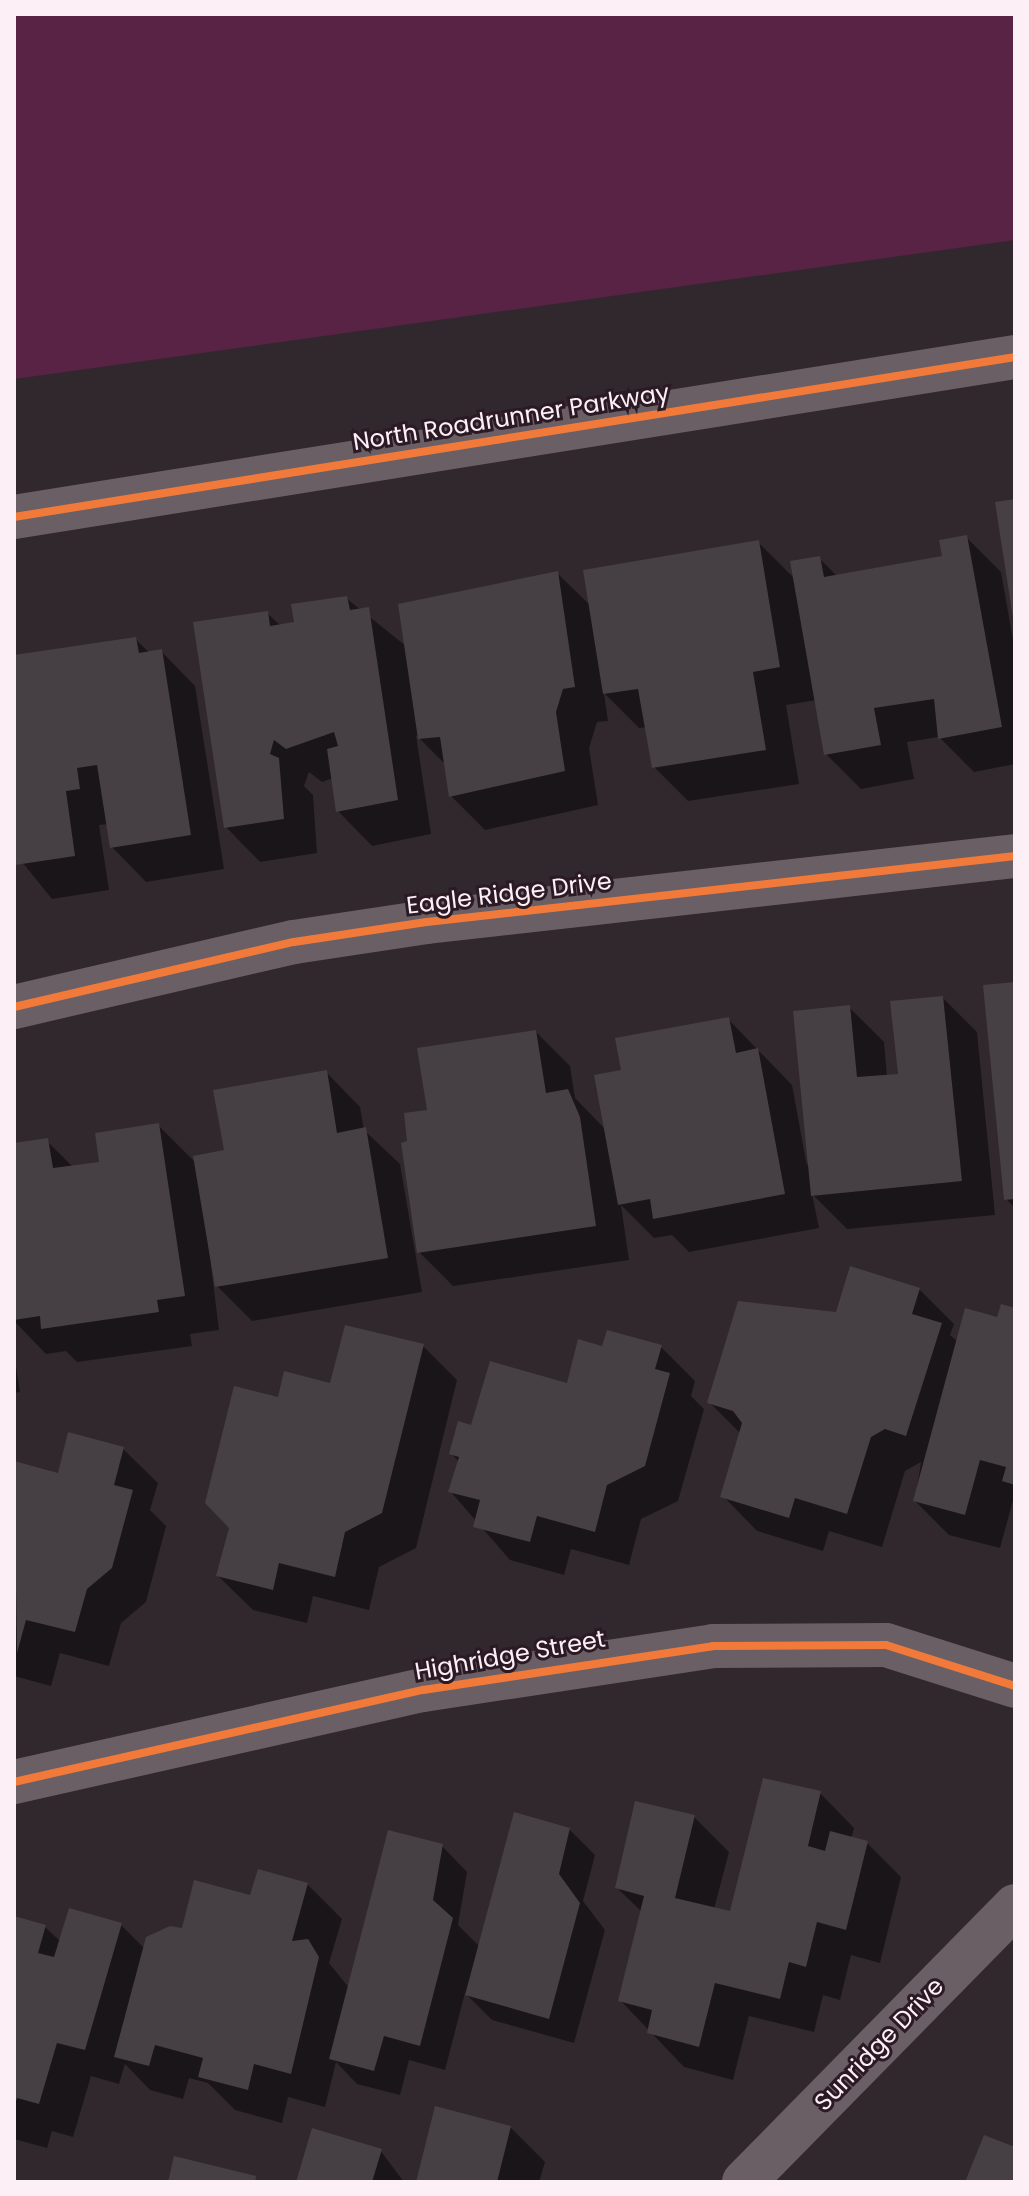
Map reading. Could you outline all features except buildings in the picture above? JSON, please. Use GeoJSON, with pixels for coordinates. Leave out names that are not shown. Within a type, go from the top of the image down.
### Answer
{"type":"FeatureCollection","features":[{"type":"Feature","properties":{"kind":"street","name":"North Roadrunner Parkway"},"geometry":{"type":"LineString","coordinates":[[14,517],[1015,357]]}},
{"type":"Feature","properties":{"kind":"street","name":"Eagle Ridge Drive"},"geometry":{"type":"LineString","coordinates":[[14,1007],[280,945],[413,924],[1015,856]]}},
{"type":"Feature","properties":{"kind":"street","name":"Highridge Street"},"geometry":{"type":"LineString","coordinates":[[14,1782],[423,1690],[713,1646],[886,1645],[1015,1686]]}},
{"type":"Feature","properties":{"kind":"street","name":"Sunridge Drive"},"geometry":{"type":"LineString","coordinates":[[744,2182],[1015,1906]]}},
{"type":"Feature","properties":{"kind":"shaded area"},"geometry":{"type":"Polygon","coordinates":[[[14,14],[1015,14],[1015,240],[14,379],[14,14]]]}},
{"type":"Feature","properties":{"kind":"cycle path"},"geometry":{"type":"LineString","coordinates":[[14,517],[1015,357]]}},
{"type":"Feature","properties":{"kind":"cycle path"},"geometry":{"type":"LineString","coordinates":[[14,1007],[294,942],[427,922],[1015,856]]}},
{"type":"Feature","properties":{"kind":"cycle path"},"geometry":{"type":"LineString","coordinates":[[14,1782],[423,1690],[713,1646],[886,1645],[1015,1686]]}}]}
